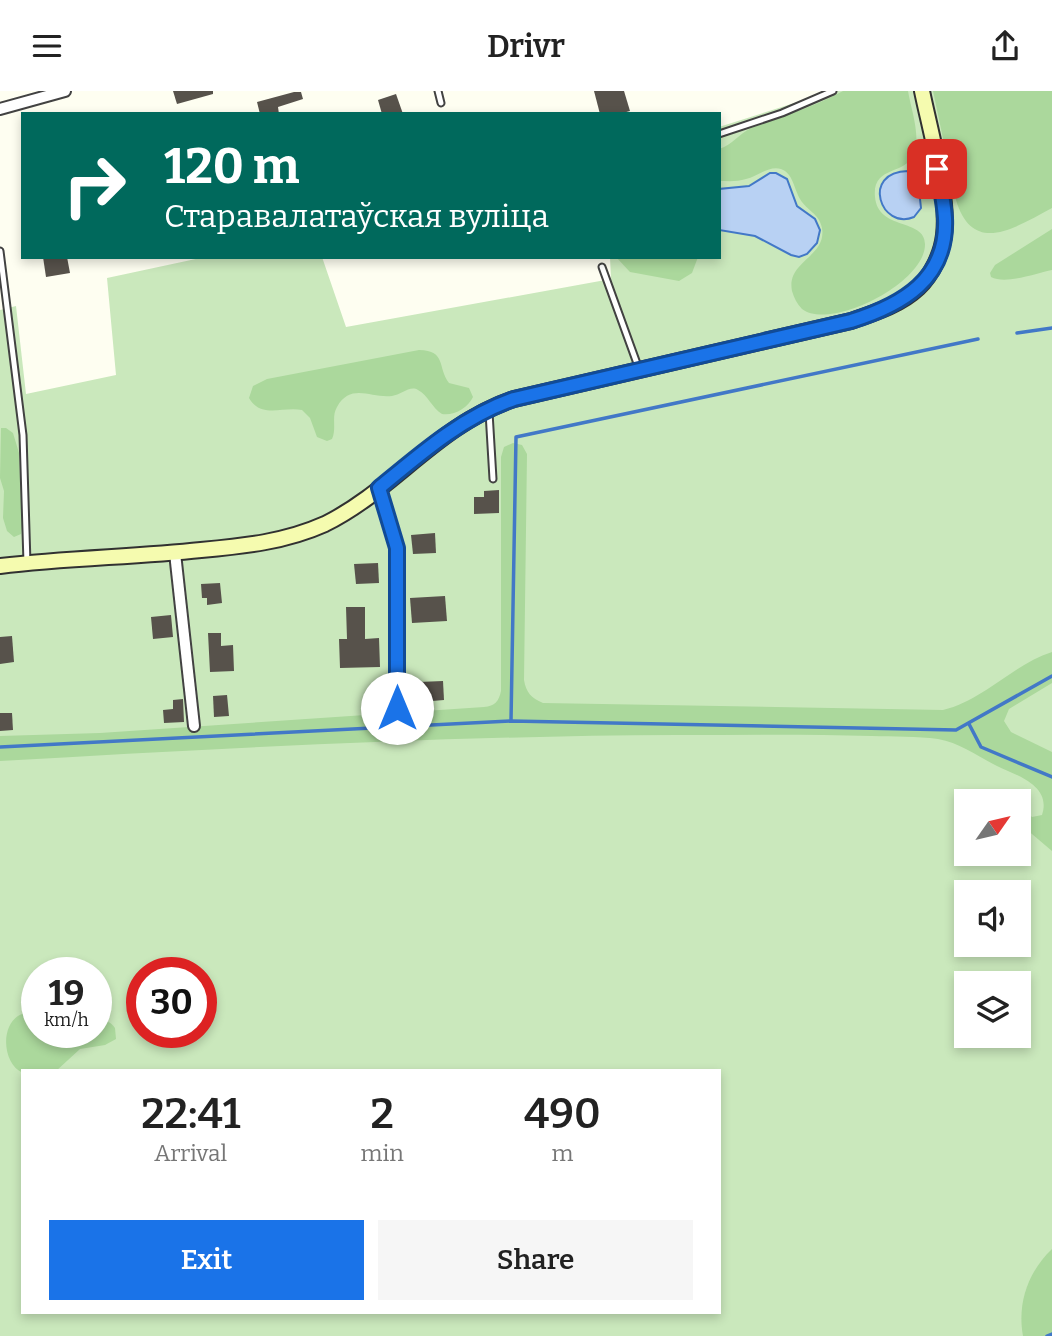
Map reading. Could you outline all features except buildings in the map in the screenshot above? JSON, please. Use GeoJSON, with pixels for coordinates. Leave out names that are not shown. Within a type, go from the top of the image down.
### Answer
{"type":"FeatureCollection","features":[{"type":"Feature","properties":{"kind":"street"},"geometry":{"type":"LineString","coordinates":[[0,109],[65,91]]}},
{"type":"Feature","properties":{"kind":"street"},"geometry":{"type":"LineString","coordinates":[[0,566],[175,553],[246,545],[297,535],[341,515],[379,488],[434,442],[488,408],[526,396],[640,372],[759,341],[851,321],[888,307],[919,287],[939,255],[944,237],[945,218],[922,91]]}},
{"type":"Feature","properties":{"kind":"street"},"geometry":{"type":"LineString","coordinates":[[379,488],[397,548],[397,708]]}},
{"type":"Feature","properties":{"kind":"street"},"geometry":{"type":"LineString","coordinates":[[175,553],[194,726]]}},
{"type":"Feature","properties":{"kind":"lane"},"geometry":{"type":"LineString","coordinates":[[438,91],[440,103]]}},
{"type":"Feature","properties":{"kind":"lane"},"geometry":{"type":"LineString","coordinates":[[721,133],[782,113],[833,91]]}},
{"type":"Feature","properties":{"kind":"lane"},"geometry":{"type":"LineString","coordinates":[[0,251],[23,435],[27,563]]}},
{"type":"Feature","properties":{"kind":"lane"},"geometry":{"type":"LineString","coordinates":[[602,267],[640,372]]}},
{"type":"Feature","properties":{"kind":"lane"},"geometry":{"type":"LineString","coordinates":[[488,408],[493,479]]}},
{"type":"Feature","properties":{"kind":"green space"},"geometry":{"type":"Polygon","coordinates":[[[823,91],[1052,91],[1052,1336],[0,1336],[0,310],[16,306],[26,394],[116,375],[107,278],[196,259],[323,259],[346,327],[611,279],[610,259],[721,259],[721,126],[810,98],[823,91]]]}},
{"type":"Feature","properties":{"kind":"green space"},"geometry":{"type":"Polygon","coordinates":[[[843,91],[908,91],[916,131],[914,154],[910,161],[879,180],[875,187],[875,197],[878,208],[884,215],[918,230],[925,244],[921,259],[910,274],[894,288],[853,308],[833,314],[815,314],[799,305],[792,291],[792,281],[800,266],[819,246],[822,228],[818,219],[803,203],[791,178],[781,169],[772,169],[743,180],[721,181],[721,148],[751,128],[843,91]]]}},
{"type":"Feature","properties":{"kind":"green space"},"geometry":{"type":"Polygon","coordinates":[[[933,91],[1052,91],[1052,208],[997,233],[984,233],[973,228],[956,200],[933,91]]]}},
{"type":"Feature","properties":{"kind":"green space"},"geometry":{"type":"Polygon","coordinates":[[[1052,229],[1052,270],[1005,280],[991,277],[990,273],[995,265],[1052,229]]]}},
{"type":"Feature","properties":{"kind":"green space"},"geometry":{"type":"Polygon","coordinates":[[[618,259],[697,259],[692,273],[679,281],[630,272],[618,259]]]}},
{"type":"Feature","properties":{"kind":"green space"},"geometry":{"type":"Polygon","coordinates":[[[419,350],[434,353],[438,357],[449,383],[469,388],[473,397],[464,408],[451,414],[442,414],[425,395],[415,389],[392,396],[355,393],[343,399],[337,407],[332,439],[327,441],[317,437],[310,418],[302,410],[266,410],[249,398],[253,386],[267,379],[419,350]]]}},
{"type":"Feature","properties":{"kind":"green space"},"geometry":{"type":"Polygon","coordinates":[[[1,428],[13,433],[19,453],[22,526],[21,534],[14,537],[7,531],[3,518],[4,491],[0,478],[1,428]]]}},
{"type":"Feature","properties":{"kind":"green space"},"geometry":{"type":"Polygon","coordinates":[[[513,443],[522,445],[527,454],[524,680],[535,699],[543,703],[943,710],[972,699],[1024,665],[1052,652],[1052,683],[1009,709],[1004,721],[1011,732],[1052,752],[1052,851],[1031,833],[1031,816],[1042,815],[1044,805],[1037,789],[1022,778],[961,747],[930,738],[774,735],[423,740],[0,761],[0,736],[100,733],[484,707],[494,704],[501,691],[501,457],[504,447],[513,443]]]}},
{"type":"Feature","properties":{"kind":"green space"},"geometry":{"type":"Polygon","coordinates":[[[21,1015],[21,1048],[86,1048],[80,1049],[58,1069],[21,1069],[21,1072],[15,1068],[7,1051],[6,1041],[11,1023],[21,1015]]]}},
{"type":"Feature","properties":{"kind":"green space"},"geometry":{"type":"Polygon","coordinates":[[[112,1025],[115,1028],[116,1039],[112,1041],[112,1025]]]}},
{"type":"Feature","properties":{"kind":"green space"},"geometry":{"type":"Polygon","coordinates":[[[1052,1249],[1052,1336],[1023,1336],[1022,1312],[1026,1289],[1036,1268],[1052,1249]]]}},
{"type":"Feature","properties":{"kind":"water"},"geometry":{"type":"Polygon","coordinates":[[[908,171],[918,181],[921,208],[914,217],[902,219],[892,216],[885,209],[880,190],[884,181],[893,174],[908,171]]]}},
{"type":"Feature","properties":{"kind":"water"},"geometry":{"type":"Polygon","coordinates":[[[770,173],[787,179],[797,206],[815,219],[820,230],[817,243],[807,254],[799,257],[791,255],[755,236],[721,230],[721,189],[749,186],[770,173]]]}},
{"type":"Feature","properties":{"kind":"waterway"},"geometry":{"type":"LineString","coordinates":[[1017,333],[1052,328]]}},
{"type":"Feature","properties":{"kind":"waterway"},"geometry":{"type":"LineString","coordinates":[[511,721],[516,437],[978,339]]}},
{"type":"Feature","properties":{"kind":"waterway"},"geometry":{"type":"LineString","coordinates":[[0,747],[511,721],[956,730],[1052,676]]}},
{"type":"Feature","properties":{"kind":"waterway"},"geometry":{"type":"LineString","coordinates":[[969,724],[981,747],[1052,777]]}},
{"type":"Feature","properties":{"kind":"waterway"},"geometry":{"type":"LineString","coordinates":[[1047,1336],[1052,1334]]}},
{"type":"Feature","properties":{"kind":"route"},"geometry":{"type":"LineString","coordinates":[[397,708],[397,548],[379,488],[434,442],[488,408],[514,399],[640,372],[759,341],[851,321],[904,299],[919,287],[930,273],[944,237],[945,218],[937,169]]}}]}
